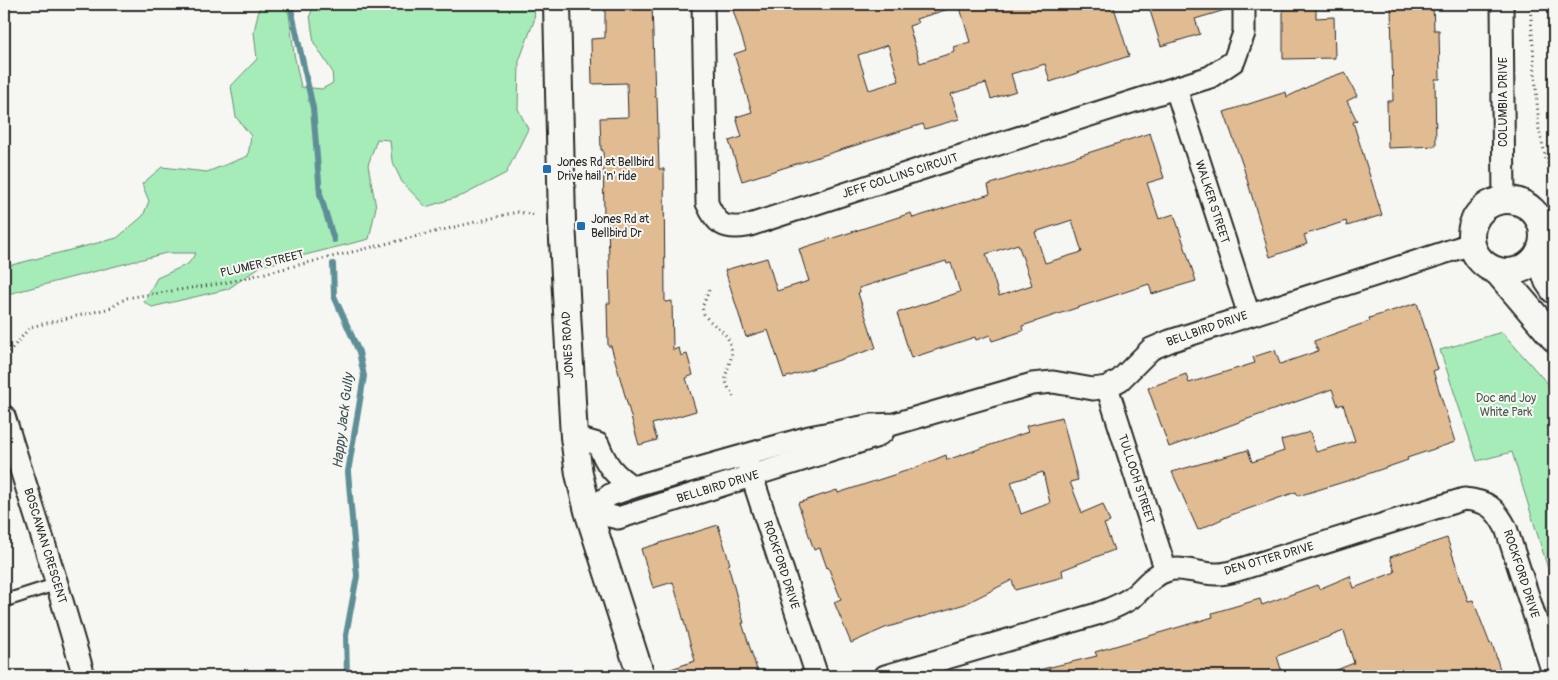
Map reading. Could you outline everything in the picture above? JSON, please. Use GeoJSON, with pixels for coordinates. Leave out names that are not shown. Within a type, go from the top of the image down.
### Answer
{"type":"FeatureCollection","features":[{"type":"Feature","properties":{"kind":"street","name":"JONES ROAD"},"geometry":{"type":"LineString","coordinates":[[556,4],[562,222],[574,437],[579,474],[588,511],[641,676]]}},
{"type":"Feature","properties":{"kind":"street","name":"JEFF COLLINS CIRCUIT"},"geometry":{"type":"LineString","coordinates":[[703,4],[707,203],[711,213],[722,225],[734,228],[747,226],[944,161],[1210,77],[1234,61],[1244,33],[1244,4]]}},
{"type":"Feature","properties":{"kind":"street","name":"COLUMBIA DRIVE"},"geometry":{"type":"LineString","coordinates":[[1502,4],[1504,200]]}},
{"type":"Feature","properties":{"kind":"street","name":"WALKER STREET"},"geometry":{"type":"LineString","coordinates":[[1176,88],[1249,315]]}},
{"type":"Feature","properties":{"kind":"street"},"geometry":{"type":"LineString","coordinates":[[1504,200],[1516,201],[1527,206],[1548,221],[1539,253],[1533,261],[1516,271],[1507,272],[1497,271],[1480,261],[1474,253],[1471,244],[1474,220],[1482,210],[1492,203],[1504,200]]}},
{"type":"Feature","properties":{"kind":"street","name":"BELLBIRD DRIVE"},"geometry":{"type":"LineString","coordinates":[[588,511],[610,495],[745,454],[809,437],[872,425],[894,424],[1032,384],[1053,382],[1093,389],[1107,387],[1120,380],[1151,349],[1170,341],[1471,244]]}},
{"type":"Feature","properties":{"kind":"street"},"geometry":{"type":"LineString","coordinates":[[1539,253],[1548,281],[1554,290]]}},
{"type":"Feature","properties":{"kind":"street"},"geometry":{"type":"LineString","coordinates":[[1497,271],[1554,338]]}},
{"type":"Feature","properties":{"kind":"street","name":"TULLOCH STREET"},"geometry":{"type":"LineString","coordinates":[[1107,387],[1166,571]]}},
{"type":"Feature","properties":{"kind":"street","name":"BOSCAWAN CRESCENT"},"geometry":{"type":"LineString","coordinates":[[4,416],[84,676]]}},
{"type":"Feature","properties":{"kind":"street","name":"BELLBIRD DRIVE"},"geometry":{"type":"LineString","coordinates":[[588,511],[618,518],[875,438],[894,424]]}},
{"type":"Feature","properties":{"kind":"street"},"geometry":{"type":"LineString","coordinates":[[574,437],[598,444],[607,465],[622,480],[634,487]]}},
{"type":"Feature","properties":{"kind":"street","name":"ROCKFORD DRIVE"},"geometry":{"type":"LineString","coordinates":[[745,454],[817,676]]}},
{"type":"Feature","properties":{"kind":"street","name":"DEN OTTER DRIVE"},"geometry":{"type":"LineString","coordinates":[[1166,571],[1180,568],[1199,573],[1218,574],[1241,569],[1464,499],[1478,500],[1489,505]]}},
{"type":"Feature","properties":{"kind":"street","name":"ROCKFORD DRIVE"},"geometry":{"type":"LineString","coordinates":[[1489,505],[1500,516],[1506,528],[1554,676]]}},
{"type":"Feature","properties":{"kind":"street"},"geometry":{"type":"LineString","coordinates":[[885,676],[1112,608],[1120,605],[1135,594],[1151,578],[1166,571]]}},
{"type":"Feature","properties":{"kind":"lane"},"geometry":{"type":"LineString","coordinates":[[4,601],[57,584]]}},
{"type":"Feature","properties":{"kind":"path"},"geometry":{"type":"LineString","coordinates":[[1530,4],[1539,129],[1546,159],[1554,175]]}},
{"type":"Feature","properties":{"kind":"path","name":"PLUMER STREET"},"geometry":{"type":"LineString","coordinates":[[4,354],[10,351],[30,327],[111,308],[126,298],[224,283],[517,212],[537,215]]}},
{"type":"Feature","properties":{"kind":"path"},"geometry":{"type":"LineString","coordinates":[[709,290],[702,307],[704,314],[722,330],[730,343],[732,353],[726,376],[727,386],[734,397]]}},
{"type":"Feature","properties":{"kind":"green space"},"geometry":{"type":"Polygon","coordinates":[[[260,4],[283,4],[289,14],[294,54],[301,87],[322,89],[333,83],[332,71],[314,43],[310,15],[315,4],[535,4],[534,21],[519,61],[518,109],[528,129],[506,173],[464,195],[426,207],[402,182],[392,161],[390,140],[377,139],[368,165],[376,207],[369,239],[261,266],[228,289],[152,307],[144,302],[157,278],[188,264],[196,253],[166,253],[8,294],[4,292],[4,267],[117,238],[143,216],[149,201],[142,184],[162,167],[207,172],[248,156],[251,136],[236,117],[231,86],[257,59],[254,32],[260,4]]]}},
{"type":"Feature","properties":{"kind":"green space","name":"Doc and Joy White Park"},"geometry":{"type":"Polygon","coordinates":[[[1502,332],[1554,391],[1554,588],[1512,452],[1477,461],[1440,350],[1502,332]]]}},
{"type":"Feature","properties":{"kind":"building"},"geometry":{"type":"Polygon","coordinates":[[[605,4],[652,4],[659,169],[664,169],[665,302],[672,301],[673,350],[679,348],[681,356],[687,354],[693,375],[686,378],[696,411],[652,424],[657,440],[639,445],[611,346],[608,346],[607,303],[610,303],[608,219],[604,219],[603,150],[601,150],[600,118],[628,117],[627,83],[592,84],[591,39],[605,38],[605,4]]]}},
{"type":"Feature","properties":{"kind":"building"},"geometry":{"type":"Polygon","coordinates":[[[731,4],[951,4],[952,8],[916,19],[918,23],[909,26],[920,63],[955,52],[954,47],[970,42],[959,4],[1113,4],[1129,56],[1050,82],[1045,64],[1011,74],[1016,91],[991,99],[986,83],[951,94],[959,119],[925,129],[923,124],[742,181],[729,141],[742,137],[736,117],[752,112],[734,54],[746,50],[731,4]],[[888,45],[858,55],[869,90],[899,81],[888,45]]]}},
{"type":"Feature","properties":{"kind":"building"},"geometry":{"type":"Polygon","coordinates":[[[1148,4],[1232,4],[1232,8],[1195,19],[1200,34],[1161,46],[1148,4]]]}},
{"type":"Feature","properties":{"kind":"building"},"geometry":{"type":"Polygon","coordinates":[[[1391,4],[1433,4],[1434,30],[1439,30],[1440,79],[1435,79],[1436,146],[1388,148],[1387,101],[1393,101],[1391,4]]]}},
{"type":"Feature","properties":{"kind":"building"},"geometry":{"type":"Polygon","coordinates":[[[1316,6],[1316,18],[1334,17],[1335,58],[1283,59],[1283,7],[1316,6]]]}},
{"type":"Feature","properties":{"kind":"building"},"geometry":{"type":"Polygon","coordinates":[[[1345,72],[1357,96],[1347,101],[1357,121],[1353,122],[1382,215],[1347,226],[1346,221],[1304,235],[1307,244],[1270,257],[1243,166],[1224,112],[1286,92],[1287,97],[1322,80],[1345,72]]]}},
{"type":"Feature","properties":{"kind":"building"},"geometry":{"type":"Polygon","coordinates":[[[1150,133],[1164,178],[1147,183],[1159,219],[1174,214],[1196,281],[1152,294],[1149,284],[1022,326],[1023,331],[992,341],[990,335],[976,340],[975,337],[911,358],[897,313],[960,292],[951,263],[947,264],[946,261],[859,288],[860,292],[858,293],[876,348],[784,378],[768,330],[746,337],[725,270],[767,258],[777,291],[809,281],[799,249],[911,213],[913,218],[990,194],[988,185],[1150,133]],[[1072,220],[1035,232],[1045,263],[1082,252],[1072,220]],[[1018,244],[986,254],[999,296],[1032,285],[1018,244]]]}},
{"type":"Feature","properties":{"kind":"building"},"geometry":{"type":"Polygon","coordinates":[[[1417,303],[1438,369],[1433,371],[1455,442],[1350,480],[1298,496],[1296,492],[1231,515],[1198,530],[1172,472],[1248,450],[1252,462],[1284,451],[1281,440],[1310,432],[1316,452],[1355,441],[1343,404],[1338,406],[1332,389],[1169,447],[1148,388],[1186,374],[1189,383],[1255,363],[1253,357],[1275,350],[1280,364],[1318,351],[1314,341],[1370,321],[1369,318],[1417,303]]]}},
{"type":"Feature","properties":{"kind":"building"},"geometry":{"type":"Polygon","coordinates":[[[1062,417],[1078,480],[1070,482],[1082,513],[1103,504],[1110,522],[1104,524],[1114,550],[1062,570],[1063,577],[1015,590],[1012,580],[965,604],[885,628],[851,643],[834,602],[841,599],[820,548],[814,550],[798,503],[837,490],[838,493],[912,469],[946,455],[947,460],[1028,432],[1026,426],[1062,417]],[[1043,472],[1011,482],[1021,514],[1050,503],[1043,472]]]}},
{"type":"Feature","properties":{"kind":"building"},"geometry":{"type":"Polygon","coordinates":[[[718,525],[730,564],[728,565],[744,623],[742,623],[759,676],[660,676],[659,673],[695,661],[673,582],[653,588],[641,549],[718,525]]]}},
{"type":"Feature","properties":{"kind":"building"},"geometry":{"type":"Polygon","coordinates":[[[1447,538],[1468,601],[1473,600],[1490,644],[1492,643],[1502,676],[1324,676],[1354,663],[1344,631],[1277,656],[1283,676],[1121,676],[1119,671],[1101,676],[1039,676],[1038,670],[1097,656],[1095,652],[1213,617],[1212,613],[1260,599],[1262,605],[1317,585],[1319,589],[1350,576],[1354,588],[1395,572],[1390,557],[1447,538]]]}},
{"type":"Feature","properties":{"kind":"waterway","name":"Happy Jack Gully"},"geometry":{"type":"LineString","coordinates":[[290,4],[313,108],[320,194],[334,240]]}},
{"type":"Feature","properties":{"kind":"waterway","name":"Happy Jack Gully"},"geometry":{"type":"LineString","coordinates":[[333,264],[334,296],[359,352],[364,376],[348,472],[357,576],[346,635],[347,676]]}},
{"type":"Feature","properties":{"kind":"place","name":"Jones Rd at Bellbird Drive hail 'n' ride"},"geometry":{"type":"Point","coordinates":[547,169]}},
{"type":"Feature","properties":{"kind":"place","name":"Jones Rd at Bellbird Dr"},"geometry":{"type":"Point","coordinates":[581,226]}}]}
